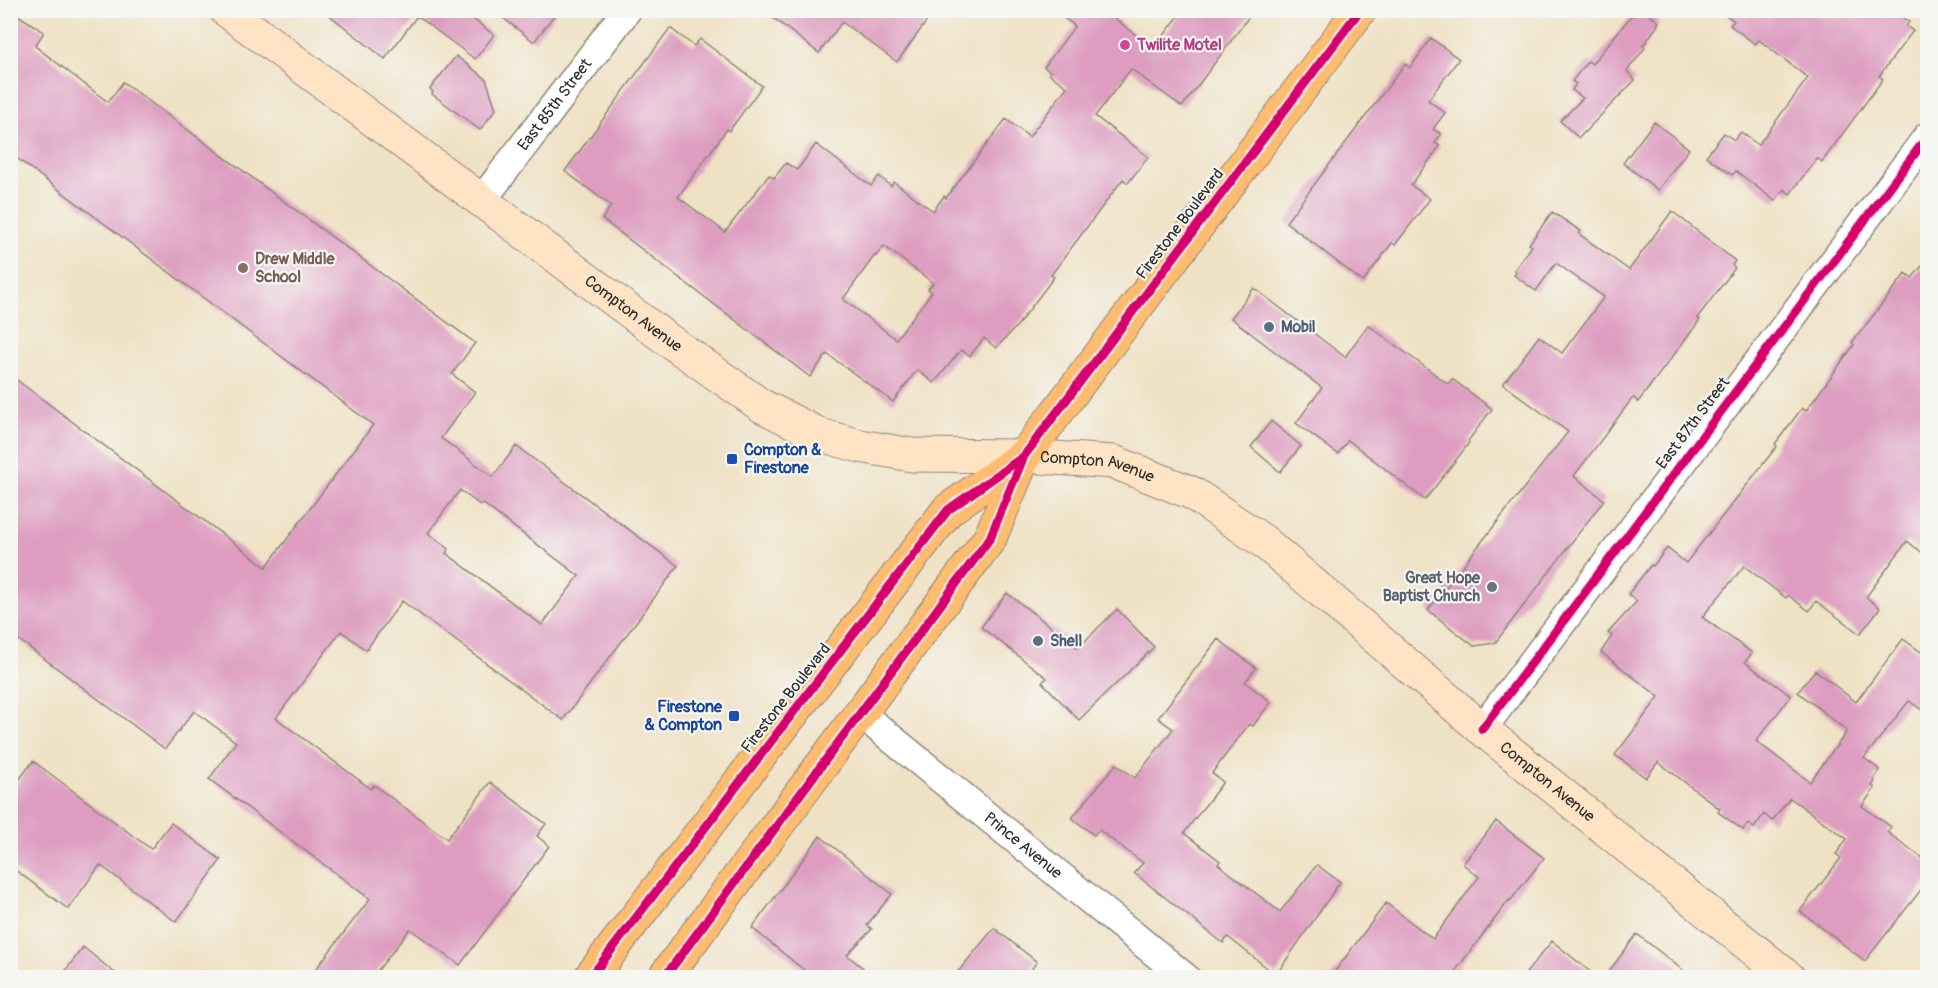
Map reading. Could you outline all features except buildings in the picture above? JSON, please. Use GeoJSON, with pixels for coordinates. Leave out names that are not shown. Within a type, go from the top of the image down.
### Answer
{"type":"FeatureCollection","features":[{"type":"Feature","properties":{"kind":"main road","name":"Compton Avenue"},"geometry":{"type":"LineString","coordinates":[[226,10],[664,337],[762,406],[819,435],[860,446],[912,455],[1024,456],[1114,462],[1192,493],[1263,542],[1482,729],[1789,978]]}},
{"type":"Feature","properties":{"kind":"main road","name":"Firestone Boulevard"},"geometry":{"type":"LineString","coordinates":[[664,978],[990,538],[1024,456],[1360,10]]}},
{"type":"Feature","properties":{"kind":"main road","name":"Firestone Boulevard"},"geometry":{"type":"LineString","coordinates":[[590,978],[948,510],[1024,456]]}},
{"type":"Feature","properties":{"kind":"street","name":"East 85th Street"},"geometry":{"type":"LineString","coordinates":[[482,200],[627,10]]}},
{"type":"Feature","properties":{"kind":"street","name":"East 87th Street"},"geometry":{"type":"LineString","coordinates":[[1482,729],[1928,136]]}},
{"type":"Feature","properties":{"kind":"street","name":"Prince Avenue"},"geometry":{"type":"LineString","coordinates":[[860,713],[1186,978]]}},
{"type":"Feature","properties":{"kind":"cycle path"},"geometry":{"type":"LineString","coordinates":[[664,978],[990,538],[1024,456],[1360,10]]}},
{"type":"Feature","properties":{"kind":"cycle path"},"geometry":{"type":"LineString","coordinates":[[1482,729],[1928,136]]}},
{"type":"Feature","properties":{"kind":"cycle path"},"geometry":{"type":"LineString","coordinates":[[590,978],[948,510],[1023,457]]}},
{"type":"Feature","properties":{"kind":"place","name":"Twilite Motel"},"geometry":{"type":"Point","coordinates":[1125,45]}},
{"type":"Feature","properties":{"kind":"place","name":"Drew Middle School"},"geometry":{"type":"Point","coordinates":[243,268]}},
{"type":"Feature","properties":{"kind":"place","name":"Mobil"},"geometry":{"type":"Point","coordinates":[1269,327]}},
{"type":"Feature","properties":{"kind":"place","name":"Compton & Firestone"},"geometry":{"type":"Point","coordinates":[732,459]}},
{"type":"Feature","properties":{"kind":"place","name":"Great Hope Baptist Church"},"geometry":{"type":"Point","coordinates":[1492,587]}},
{"type":"Feature","properties":{"kind":"place","name":"Shell"},"geometry":{"type":"Point","coordinates":[1038,641]}},
{"type":"Feature","properties":{"kind":"place","name":"Firestone & Compton"},"geometry":{"type":"Point","coordinates":[734,716]}}]}
